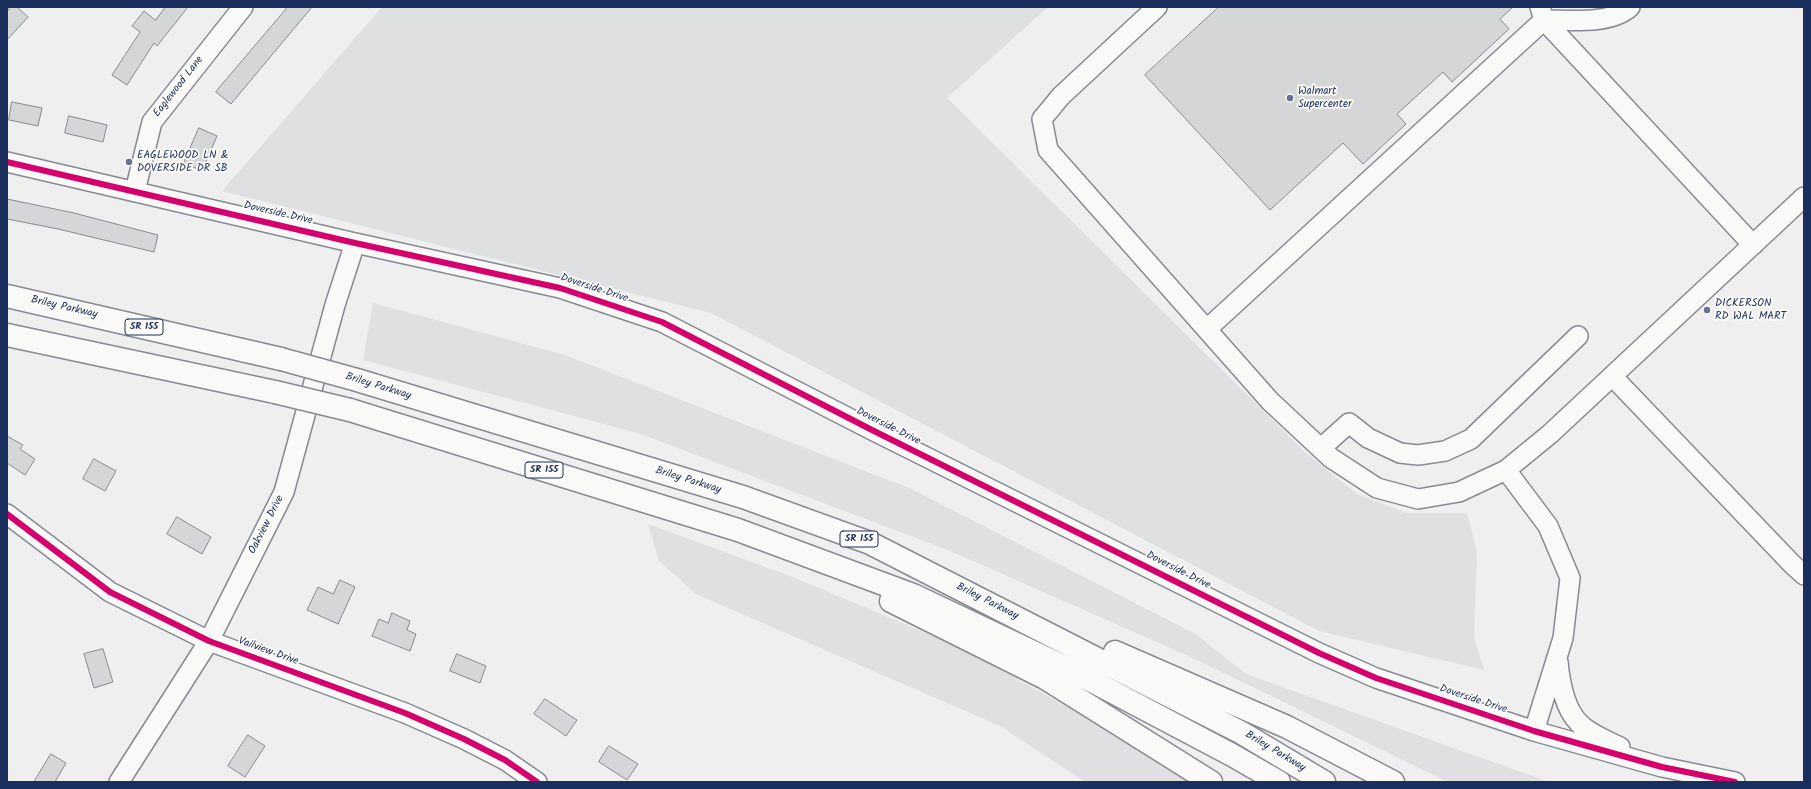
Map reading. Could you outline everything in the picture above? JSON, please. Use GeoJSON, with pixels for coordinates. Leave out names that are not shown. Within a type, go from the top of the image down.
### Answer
{"type":"FeatureCollection","features":[{"type":"Feature","properties":{"kind":"highway","name":"Briley Parkway"},"geometry":{"type":"LineString","coordinates":[[7,296],[280,359],[358,380],[743,497],[870,543],[1242,733],[1324,782]]}},
{"type":"Feature","properties":{"kind":"highway","name":"SR 155"},"geometry":{"type":"LineString","coordinates":[[7,335],[275,392],[350,410],[738,530],[913,595],[1075,672],[1280,782]]}},
{"type":"Feature","properties":{"kind":"highway"},"geometry":{"type":"LineString","coordinates":[[738,530],[814,568],[893,602],[1045,678],[1211,782]]}},
{"type":"Feature","properties":{"kind":"highway"},"geometry":{"type":"LineString","coordinates":[[870,543],[1004,597],[1114,651],[1287,727],[1393,782]]}},
{"type":"Feature","properties":{"kind":"street"},"geometry":{"type":"LineString","coordinates":[[1157,7],[1061,96],[1042,119],[1048,150],[1270,401],[1331,458],[1377,488],[1418,499],[1459,492],[1506,470],[1550,434],[1804,196]]}},
{"type":"Feature","properties":{"kind":"street"},"geometry":{"type":"LineString","coordinates":[[1207,329],[1542,14],[1583,13],[1609,19],[1626,11],[1630,7]]}},
{"type":"Feature","properties":{"kind":"street","name":"Eaglewood Lane"},"geometry":{"type":"LineString","coordinates":[[135,191],[152,122],[239,11]]}},
{"type":"Feature","properties":{"kind":"street"},"geometry":{"type":"LineString","coordinates":[[1542,14],[1753,245]]}},
{"type":"Feature","properties":{"kind":"street","name":"Doverside Drive"},"geometry":{"type":"LineString","coordinates":[[7,162],[355,243],[560,288],[662,322],[872,430],[1319,653],[1376,678],[1534,731],[1662,767],[1735,782]]}},
{"type":"Feature","properties":{"kind":"street","name":"Oakview Drive"},"geometry":{"type":"LineString","coordinates":[[119,782],[209,641],[284,492],[335,305],[355,243]]}},
{"type":"Feature","properties":{"kind":"street"},"geometry":{"type":"LineString","coordinates":[[1321,448],[1349,423],[1368,438],[1400,453],[1418,455],[1445,451],[1471,440],[1578,336]]}},
{"type":"Feature","properties":{"kind":"street"},"geometry":{"type":"LineString","coordinates":[[1612,376],[1792,564],[1804,574]]}},
{"type":"Feature","properties":{"kind":"street"},"geometry":{"type":"LineString","coordinates":[[1506,470],[1548,526],[1570,578],[1563,638],[1534,731]]}},
{"type":"Feature","properties":{"kind":"street","name":"Vailview Drive"},"geometry":{"type":"LineString","coordinates":[[7,514],[110,592],[209,641],[421,720],[464,739],[505,760],[536,782]]}},
{"type":"Feature","properties":{"kind":"street"},"geometry":{"type":"LineString","coordinates":[[1557,657],[1565,697],[1570,712],[1578,723],[1592,733],[1662,767]]}},
{"type":"Feature","properties":{"kind":"shaded area"},"geometry":{"type":"Polygon","coordinates":[[[382,7],[1048,7],[947,98],[1305,452],[1357,494],[1407,513],[1467,513],[1477,552],[1474,638],[1484,670],[1319,631],[711,313],[222,191],[382,7]]]}},
{"type":"Feature","properties":{"kind":"shaded area"},"geometry":{"type":"Polygon","coordinates":[[[373,303],[565,355],[909,488],[1194,633],[1246,674],[1549,782],[1448,782],[1193,658],[948,550],[638,433],[363,360],[373,303]]]}},
{"type":"Feature","properties":{"kind":"shaded area"},"geometry":{"type":"Polygon","coordinates":[[[648,524],[790,576],[950,643],[1085,716],[1189,782],[1085,782],[1000,726],[696,594],[659,561],[648,524]]]}},
{"type":"Feature","properties":{"kind":"building"},"geometry":{"type":"Polygon","coordinates":[[[11,7],[17,7],[28,17],[7,40],[7,12],[11,7]]]}},
{"type":"Feature","properties":{"kind":"building"},"geometry":{"type":"Polygon","coordinates":[[[166,7],[188,7],[157,46],[154,43],[127,85],[112,75],[140,32],[132,26],[144,11],[155,20],[166,7]]]}},
{"type":"Feature","properties":{"kind":"building"},"geometry":{"type":"Polygon","coordinates":[[[288,7],[312,7],[231,104],[216,92],[288,7]]]}},
{"type":"Feature","properties":{"kind":"building","name":"Walmart Supercenter"},"geometry":{"type":"Polygon","coordinates":[[[1219,7],[1513,7],[1500,19],[1509,29],[1452,82],[1443,72],[1397,114],[1406,124],[1363,164],[1343,143],[1270,210],[1145,75],[1219,7]]]}},
{"type":"Feature","properties":{"kind":"building"},"geometry":{"type":"Polygon","coordinates":[[[12,102],[42,108],[38,126],[9,120],[12,102]]]}},
{"type":"Feature","properties":{"kind":"building"},"geometry":{"type":"Polygon","coordinates":[[[69,116],[107,125],[103,142],[65,133],[69,116]]]}},
{"type":"Feature","properties":{"kind":"building"},"geometry":{"type":"Polygon","coordinates":[[[199,128],[217,136],[202,171],[184,163],[199,128]]]}},
{"type":"Feature","properties":{"kind":"building"},"geometry":{"type":"Polygon","coordinates":[[[7,199],[74,213],[158,235],[154,252],[58,229],[7,219],[7,199]]]}},
{"type":"Feature","properties":{"kind":"building"},"geometry":{"type":"Polygon","coordinates":[[[7,436],[23,445],[20,449],[35,459],[25,475],[7,463],[7,436]]]}},
{"type":"Feature","properties":{"kind":"building"},"geometry":{"type":"Polygon","coordinates":[[[94,459],[116,471],[105,491],[83,479],[94,459]]]}},
{"type":"Feature","properties":{"kind":"building"},"geometry":{"type":"Polygon","coordinates":[[[177,517],[211,537],[202,554],[167,534],[177,517]]]}},
{"type":"Feature","properties":{"kind":"building"},"geometry":{"type":"Polygon","coordinates":[[[340,580],[355,587],[338,624],[307,610],[318,587],[333,594],[340,580]]]}},
{"type":"Feature","properties":{"kind":"building"},"geometry":{"type":"Polygon","coordinates":[[[392,613],[410,621],[407,630],[416,634],[410,651],[372,636],[379,619],[388,623],[392,613]]]}},
{"type":"Feature","properties":{"kind":"building"},"geometry":{"type":"Polygon","coordinates":[[[103,649],[113,682],[94,688],[84,654],[103,649]]]}},
{"type":"Feature","properties":{"kind":"building"},"geometry":{"type":"Polygon","coordinates":[[[457,654],[486,666],[480,683],[450,671],[457,654]]]}},
{"type":"Feature","properties":{"kind":"building"},"geometry":{"type":"Polygon","coordinates":[[[545,699],[577,720],[566,736],[534,714],[545,699]]]}},
{"type":"Feature","properties":{"kind":"building"},"geometry":{"type":"Polygon","coordinates":[[[248,735],[265,746],[245,777],[228,766],[248,735]]]}},
{"type":"Feature","properties":{"kind":"building"},"geometry":{"type":"Polygon","coordinates":[[[609,746],[638,764],[627,780],[599,762],[609,746]]]}},
{"type":"Feature","properties":{"kind":"building"},"geometry":{"type":"Polygon","coordinates":[[[51,754],[66,763],[55,782],[34,782],[51,754]]]}},
{"type":"Feature","properties":{"kind":"cycle path"},"geometry":{"type":"LineString","coordinates":[[7,162],[355,243],[560,288],[662,322],[872,430],[1319,653],[1376,678],[1534,731],[1662,767],[1735,782]]}},
{"type":"Feature","properties":{"kind":"cycle path"},"geometry":{"type":"LineString","coordinates":[[7,514],[110,592],[209,641],[405,713],[464,739],[505,760],[537,782]]}},
{"type":"Feature","properties":{"kind":"place","name":"Walmart Supercenter"},"geometry":{"type":"Point","coordinates":[1290,98]}},
{"type":"Feature","properties":{"kind":"place","name":"EAGLEWOOD LN & DOVERSIDE DR SB"},"geometry":{"type":"Point","coordinates":[129,162]}},
{"type":"Feature","properties":{"kind":"place","name":"DICKERSON RD WAL MART"},"geometry":{"type":"Point","coordinates":[1707,310]}}]}
